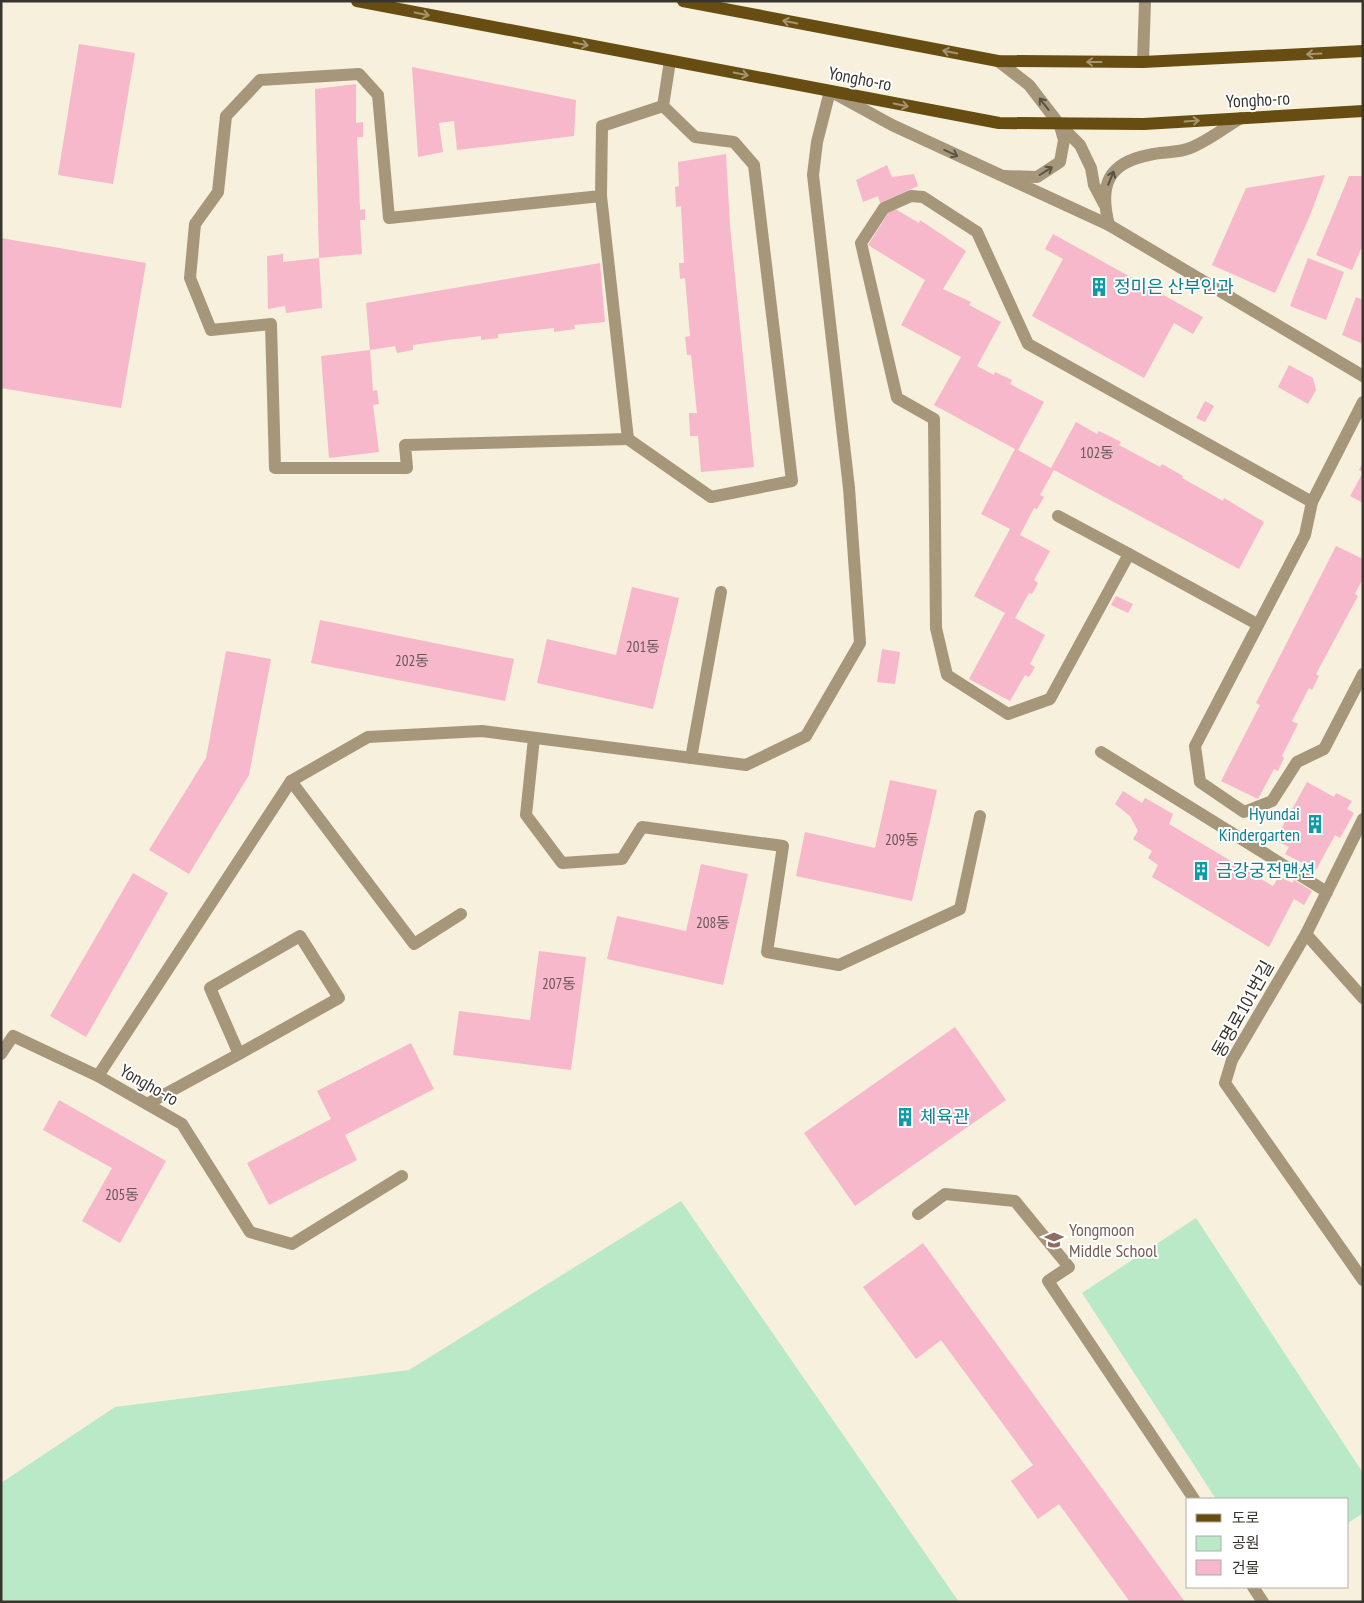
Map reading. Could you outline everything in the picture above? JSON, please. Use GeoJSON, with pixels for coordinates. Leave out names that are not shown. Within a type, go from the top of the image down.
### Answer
{"type":"FeatureCollection","features":[{"type":"Feature","properties":{"kind":"main road","name":"Yongho-ro"},"geometry":{"type":"LineString","coordinates":[[356,1],[999,123],[1144,124],[1363,111]]}},
{"type":"Feature","properties":{"kind":"main road"},"geometry":{"type":"LineString","coordinates":[[683,1],[998,61],[1143,62],[1363,50]]}},
{"type":"Feature","properties":{"kind":"street"},"geometry":{"type":"LineString","coordinates":[[1143,62],[1146,1]]}},
{"type":"Feature","properties":{"kind":"street"},"geometry":{"type":"LineString","coordinates":[[663,106],[670,61]]}},
{"type":"Feature","properties":{"kind":"street"},"geometry":{"type":"LineString","coordinates":[[998,61],[1029,85],[1059,124],[1080,145],[1091,168],[1094,185],[1104,204],[1109,225]]}},
{"type":"Feature","properties":{"kind":"street"},"geometry":{"type":"LineString","coordinates":[[601,196],[389,218],[378,95],[359,74],[260,80],[226,116],[218,192],[195,224],[190,278],[211,330],[271,324],[275,468],[407,468],[406,445],[628,439],[711,497],[792,481],[754,165],[734,142],[695,137],[663,106]]}},
{"type":"Feature","properties":{"kind":"street"},"geometry":{"type":"LineString","coordinates":[[98,1076],[291,781],[368,737],[482,731],[746,765],[806,736],[860,643],[849,488],[813,175],[817,142],[830,91],[892,125],[999,176],[1109,225],[1363,376]]}},
{"type":"Feature","properties":{"kind":"street"},"geometry":{"type":"LineString","coordinates":[[628,439],[601,196],[602,126],[663,106]]}},
{"type":"Feature","properties":{"kind":"street"},"geometry":{"type":"LineString","coordinates":[[1104,204],[1110,175],[1118,165],[1148,155],[1188,149],[1241,118]]}},
{"type":"Feature","properties":{"kind":"street"},"geometry":{"type":"LineString","coordinates":[[999,176],[1037,177],[1060,162],[1064,140],[1059,124]]}},
{"type":"Feature","properties":{"kind":"street"},"geometry":{"type":"LineString","coordinates":[[1129,554],[1050,699],[1008,714],[947,675],[936,628],[934,419],[897,398],[861,243],[884,208],[911,196],[923,197],[977,232],[1028,344],[1312,502]]}},
{"type":"Feature","properties":{"kind":"street"},"geometry":{"type":"LineString","coordinates":[[1363,402],[1312,502],[1305,535],[1256,624],[1195,746],[1200,782],[1244,812],[1272,802],[1298,762],[1324,749],[1363,674]]}},
{"type":"Feature","properties":{"kind":"street"},"geometry":{"type":"LineString","coordinates":[[1058,516],[1256,624]]}},
{"type":"Feature","properties":{"kind":"street"},"geometry":{"type":"LineString","coordinates":[[691,758],[721,592]]}},
{"type":"Feature","properties":{"kind":"street"},"geometry":{"type":"LineString","coordinates":[[534,738],[526,814],[562,863],[622,859],[642,827],[783,846],[767,952],[839,965],[960,909],[980,816]]}},
{"type":"Feature","properties":{"kind":"street"},"geometry":{"type":"LineString","coordinates":[[1101,752],[1327,892]]}},
{"type":"Feature","properties":{"kind":"street"},"geometry":{"type":"LineString","coordinates":[[291,781],[414,944],[461,914]]}},
{"type":"Feature","properties":{"kind":"street","name":"동명로101번길"},"geometry":{"type":"LineString","coordinates":[[1363,819],[1306,934],[1232,1060],[1224,1083],[1363,1280]]}},
{"type":"Feature","properties":{"kind":"street"},"geometry":{"type":"LineString","coordinates":[[1306,934],[1363,998]]}},
{"type":"Feature","properties":{"kind":"street"},"geometry":{"type":"LineString","coordinates":[[147,1104],[239,1054],[339,998],[300,936],[210,988],[239,1054]]}},
{"type":"Feature","properties":{"kind":"street","name":"Yongho-ro"},"geometry":{"type":"LineString","coordinates":[[1,1054],[13,1036],[98,1076],[182,1124],[250,1232],[292,1244],[402,1176]]}},
{"type":"Feature","properties":{"kind":"street"},"geometry":{"type":"LineString","coordinates":[[918,1214],[945,1194],[1016,1201],[1069,1266],[1048,1281],[1193,1498]]}},
{"type":"Feature","properties":{"kind":"street"},"geometry":{"type":"LineString","coordinates":[[1254,1588],[1263,1602]]}},
{"type":"Feature","properties":{"kind":"green space"},"geometry":{"type":"Polygon","coordinates":[[[681,1201],[959,1602],[1,1602],[1,1483],[115,1407],[409,1370],[681,1201]]]}},
{"type":"Feature","properties":{"kind":"green space"},"geometry":{"type":"Polygon","coordinates":[[[1196,1218],[1363,1473],[1363,1513],[1349,1522],[1349,1498],[1215,1498],[1082,1293],[1196,1218]]]}},
{"type":"Feature","properties":{"kind":"building"},"geometry":{"type":"Polygon","coordinates":[[[79,44],[135,53],[113,184],[58,175],[79,44]]]}},
{"type":"Feature","properties":{"kind":"building"},"geometry":{"type":"Polygon","coordinates":[[[412,67],[576,100],[574,136],[457,150],[454,121],[439,123],[443,152],[418,157],[412,67]]]}},
{"type":"Feature","properties":{"kind":"building"},"geometry":{"type":"Polygon","coordinates":[[[356,84],[356,123],[363,122],[363,137],[357,137],[360,210],[365,209],[365,220],[360,220],[362,254],[319,258],[315,89],[356,84]]]}},
{"type":"Feature","properties":{"kind":"building"},"geometry":{"type":"Polygon","coordinates":[[[726,154],[730,226],[754,467],[701,472],[698,436],[690,436],[689,413],[697,413],[691,355],[687,355],[685,337],[690,336],[685,278],[680,279],[679,263],[684,263],[681,206],[676,207],[675,187],[679,186],[678,162],[726,154]]]}},
{"type":"Feature","properties":{"kind":"building"},"geometry":{"type":"Polygon","coordinates":[[[887,165],[892,177],[914,174],[918,186],[880,203],[878,196],[863,202],[856,180],[887,165]]]}},
{"type":"Feature","properties":{"kind":"building"},"geometry":{"type":"Polygon","coordinates":[[[1325,175],[1309,218],[1275,293],[1212,265],[1246,188],[1325,175]]]}},
{"type":"Feature","properties":{"kind":"building"},"geometry":{"type":"Polygon","coordinates":[[[1349,176],[1363,176],[1363,244],[1352,270],[1316,255],[1349,176]]]}},
{"type":"Feature","properties":{"kind":"building"},"geometry":{"type":"Polygon","coordinates":[[[892,207],[919,223],[920,220],[966,251],[943,289],[971,302],[969,305],[1001,322],[977,366],[994,375],[995,372],[1012,380],[1010,384],[1044,402],[1018,450],[1051,468],[1076,422],[1097,434],[1099,431],[1121,442],[1119,445],[1160,467],[1162,464],[1183,476],[1182,478],[1223,501],[1224,498],[1264,522],[1239,569],[1054,470],[1040,495],[1044,497],[1037,509],[1034,508],[1020,535],[1050,551],[1034,580],[1038,583],[1032,594],[1029,593],[1015,618],[1045,635],[1030,664],[1035,667],[1029,677],[1025,675],[1010,701],[969,679],[1005,613],[974,596],[1010,529],[981,514],[1015,449],[934,405],[961,357],[901,325],[925,280],[868,245],[892,207]]]}},
{"type":"Feature","properties":{"kind":"building","name":"정미은 산부인과"},"geometry":{"type":"Polygon","coordinates":[[[1053,234],[1203,317],[1193,334],[1174,323],[1144,378],[1032,316],[1063,259],[1045,249],[1053,234]]]}},
{"type":"Feature","properties":{"kind":"building"},"geometry":{"type":"Polygon","coordinates":[[[1,238],[146,263],[121,408],[1,388],[1,238]]]}},
{"type":"Feature","properties":{"kind":"building"},"geometry":{"type":"Polygon","coordinates":[[[283,254],[283,262],[319,258],[322,308],[286,313],[285,306],[268,309],[267,256],[283,254]]]}},
{"type":"Feature","properties":{"kind":"building"},"geometry":{"type":"Polygon","coordinates":[[[1308,258],[1344,272],[1326,320],[1290,306],[1308,258]]]}},
{"type":"Feature","properties":{"kind":"building"},"geometry":{"type":"Polygon","coordinates":[[[600,263],[605,322],[574,325],[575,329],[554,332],[554,328],[498,334],[498,338],[481,340],[481,336],[413,345],[413,350],[397,353],[395,346],[370,350],[366,303],[600,263]]]}},
{"type":"Feature","properties":{"kind":"building"},"geometry":{"type":"Polygon","coordinates":[[[1356,297],[1363,300],[1363,344],[1342,335],[1356,297]]]}},
{"type":"Feature","properties":{"kind":"building"},"geometry":{"type":"Polygon","coordinates":[[[370,350],[373,391],[377,390],[379,404],[373,405],[379,452],[329,458],[321,356],[370,350]]]}},
{"type":"Feature","properties":{"kind":"building"},"geometry":{"type":"Polygon","coordinates":[[[1289,365],[1313,378],[1316,390],[1308,404],[1278,387],[1289,365]]]}},
{"type":"Feature","properties":{"kind":"building"},"geometry":{"type":"Polygon","coordinates":[[[1205,401],[1214,406],[1205,422],[1196,418],[1205,401]]]}},
{"type":"Feature","properties":{"kind":"building"},"geometry":{"type":"Polygon","coordinates":[[[1363,462],[1363,472],[1359,470],[1363,462]]]}},
{"type":"Feature","properties":{"kind":"building"},"geometry":{"type":"Polygon","coordinates":[[[1363,472],[1363,503],[1350,496],[1363,472]]]}},
{"type":"Feature","properties":{"kind":"building"},"geometry":{"type":"Polygon","coordinates":[[[1336,546],[1363,559],[1363,578],[1355,594],[1358,596],[1316,674],[1319,676],[1312,690],[1309,688],[1292,721],[1298,724],[1282,756],[1284,758],[1278,771],[1274,769],[1258,799],[1221,781],[1260,705],[1256,703],[1336,546]]]}},
{"type":"Feature","properties":{"kind":"building"},"geometry":{"type":"Polygon","coordinates":[[[632,587],[679,598],[653,709],[537,683],[547,639],[616,655],[632,587]]]}},
{"type":"Feature","properties":{"kind":"building"},"geometry":{"type":"Polygon","coordinates":[[[1116,596],[1133,604],[1128,613],[1111,605],[1116,596]]]}},
{"type":"Feature","properties":{"kind":"building"},"geometry":{"type":"Polygon","coordinates":[[[320,620],[514,659],[505,701],[311,663],[320,620]]]}},
{"type":"Feature","properties":{"kind":"building"},"geometry":{"type":"Polygon","coordinates":[[[882,649],[900,652],[895,684],[877,682],[882,649]]]}},
{"type":"Feature","properties":{"kind":"building"},"geometry":{"type":"Polygon","coordinates":[[[226,651],[271,659],[249,775],[189,874],[149,850],[206,758],[226,651]]]}},
{"type":"Feature","properties":{"kind":"building"},"geometry":{"type":"Polygon","coordinates":[[[890,780],[937,790],[912,901],[796,876],[805,832],[875,848],[890,780]]]}},
{"type":"Feature","properties":{"kind":"building","name":"Hyundai Kindergarten"},"geometry":{"type":"Polygon","coordinates":[[[1307,782],[1334,797],[1336,793],[1352,801],[1347,809],[1354,813],[1340,838],[1335,835],[1316,870],[1285,854],[1289,847],[1275,840],[1307,782]]]}},
{"type":"Feature","properties":{"kind":"building","name":"금강궁전맨션"},"geometry":{"type":"Polygon","coordinates":[[[1123,791],[1142,803],[1145,798],[1173,814],[1169,824],[1273,886],[1279,876],[1292,883],[1294,880],[1312,891],[1304,905],[1294,899],[1269,947],[1152,877],[1158,865],[1148,858],[1152,851],[1133,839],[1138,831],[1130,816],[1115,804],[1123,791]]]}},
{"type":"Feature","properties":{"kind":"building"},"geometry":{"type":"Polygon","coordinates":[[[701,864],[748,874],[723,985],[607,959],[617,916],[686,931],[701,864]]]}},
{"type":"Feature","properties":{"kind":"building"},"geometry":{"type":"Polygon","coordinates":[[[133,873],[168,893],[86,1037],[50,1016],[133,873]]]}},
{"type":"Feature","properties":{"kind":"building"},"geometry":{"type":"Polygon","coordinates":[[[539,951],[586,957],[571,1070],[453,1055],[459,1011],[530,1020],[539,951]]]}},
{"type":"Feature","properties":{"kind":"building","name":"체육관"},"geometry":{"type":"Polygon","coordinates":[[[955,1027],[1006,1100],[855,1206],[804,1133],[955,1027]]]}},
{"type":"Feature","properties":{"kind":"building"},"geometry":{"type":"Polygon","coordinates":[[[411,1043],[434,1089],[345,1135],[357,1160],[269,1205],[247,1163],[331,1119],[317,1091],[411,1043]]]}},
{"type":"Feature","properties":{"kind":"building"},"geometry":{"type":"Polygon","coordinates":[[[59,1100],[166,1161],[120,1243],[82,1221],[112,1168],[43,1130],[59,1100]]]}},
{"type":"Feature","properties":{"kind":"building"},"geometry":{"type":"Polygon","coordinates":[[[923,1243],[1185,1602],[1130,1602],[1059,1504],[1038,1519],[1011,1481],[1033,1465],[941,1340],[916,1359],[863,1287],[923,1243]]]}},
{"type":"Feature","properties":{"kind":"place","name":"정미은 산부인과"},"geometry":{"type":"Point","coordinates":[1099,287]}},
{"type":"Feature","properties":{"kind":"place","name":"Hyundai Kindergarten"},"geometry":{"type":"Point","coordinates":[1315,824]}},
{"type":"Feature","properties":{"kind":"place","name":"금강궁전맨션"},"geometry":{"type":"Point","coordinates":[1201,871]}},
{"type":"Feature","properties":{"kind":"place","name":"체육관"},"geometry":{"type":"Point","coordinates":[905,1117]}},
{"type":"Feature","properties":{"kind":"place","name":"Yongmoon Middle School"},"geometry":{"type":"Point","coordinates":[1054,1240]}}]}
